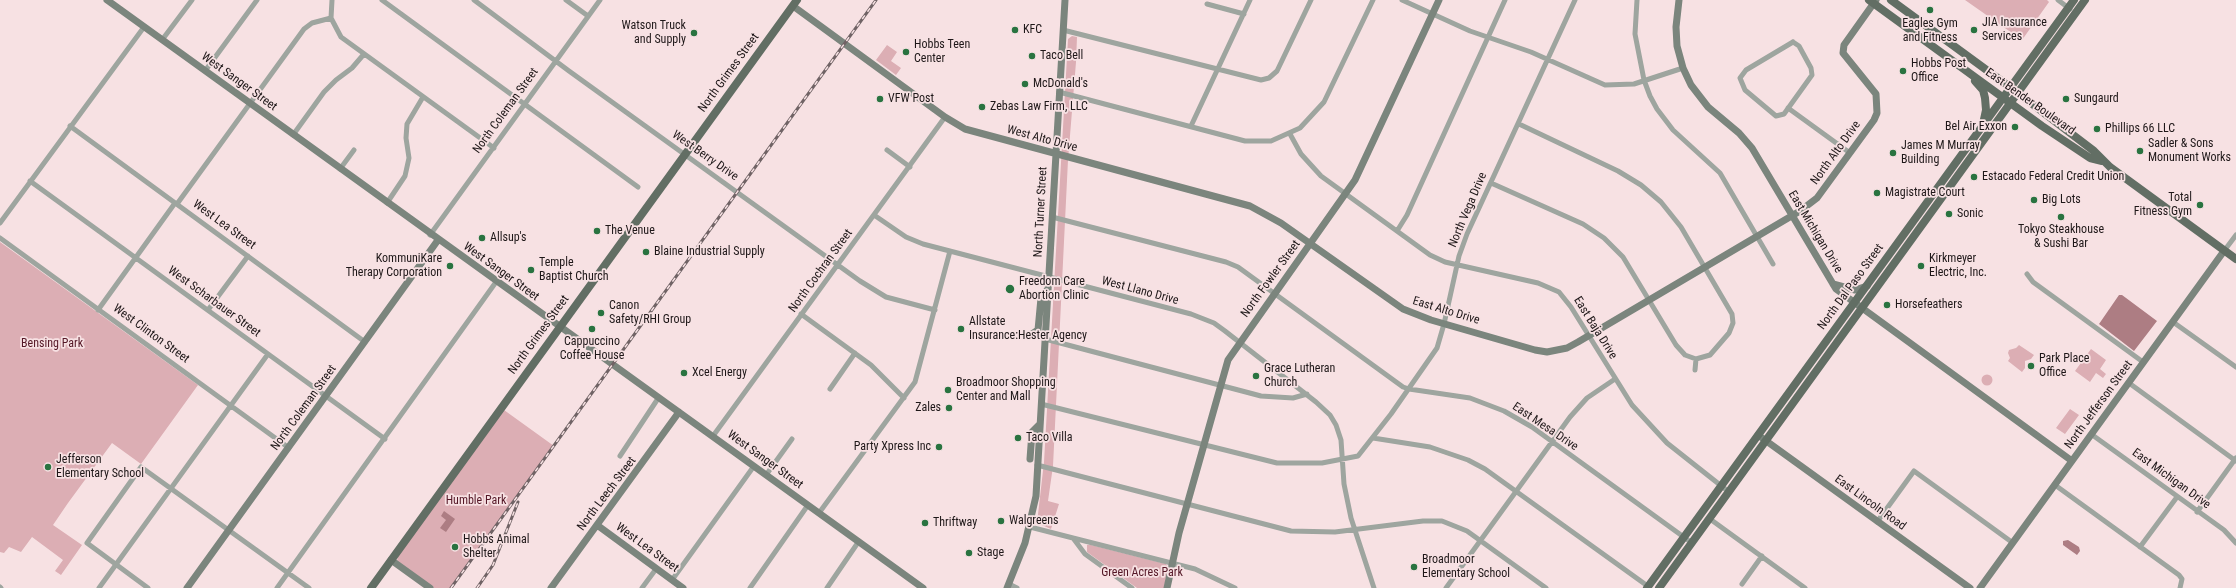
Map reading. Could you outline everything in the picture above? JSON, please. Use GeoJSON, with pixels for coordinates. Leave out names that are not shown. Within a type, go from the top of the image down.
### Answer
{"type":"FeatureCollection","features":[{"type":"Feature","properties":{"kind":"main road","name":"East Bender Boulevard"},"geometry":{"type":"LineString","coordinates":[[1891,0],[2011,87],[2094,151],[2102,161],[2236,259]]}},
{"type":"Feature","properties":{"kind":"main road","name":"North Dal Paso Street"},"geometry":{"type":"LineString","coordinates":[[1648,588],[2074,0]]}},
{"type":"Feature","properties":{"kind":"main road","name":"North Dal Paso Street"},"geometry":{"type":"LineString","coordinates":[[1659,588],[2085,0]]}},
{"type":"Feature","properties":{"kind":"main road","name":"East Bender Boulevard"},"geometry":{"type":"LineString","coordinates":[[1873,1],[1942,54],[2003,98],[2090,158],[2102,161]]}},
{"type":"Feature","properties":{"kind":"main road","name":"North Grimes Street"},"geometry":{"type":"LineString","coordinates":[[370,588],[795,3]]}},
{"type":"Feature","properties":{"kind":"main road"},"geometry":{"type":"LineString","coordinates":[[1942,54],[1952,44]]}},
{"type":"Feature","properties":{"kind":"main road"},"geometry":{"type":"LineString","coordinates":[[1970,74],[1983,90],[1985,98],[1986,110],[1982,126]]}},
{"type":"Feature","properties":{"kind":"street"},"geometry":{"type":"LineString","coordinates":[[162,40],[192,0]]}},
{"type":"Feature","properties":{"kind":"street"},"geometry":{"type":"LineString","coordinates":[[205,72],[257,0]]}},
{"type":"Feature","properties":{"kind":"street"},"geometry":{"type":"LineString","coordinates":[[332,0],[331,18],[341,37],[494,148]]}},
{"type":"Feature","properties":{"kind":"street"},"geometry":{"type":"LineString","coordinates":[[382,0],[638,187]]}},
{"type":"Feature","properties":{"kind":"street","name":"West Berry Drive"},"geometry":{"type":"LineString","coordinates":[[474,0],[685,154],[886,297],[935,310]]}},
{"type":"Feature","properties":{"kind":"street"},"geometry":{"type":"LineString","coordinates":[[566,0],[588,16]]}},
{"type":"Feature","properties":{"kind":"street","name":"North Coleman Street"},"geometry":{"type":"LineString","coordinates":[[430,235],[600,0]]}},
{"type":"Feature","properties":{"kind":"street","name":"North Turner Street"},"geometry":{"type":"LineString","coordinates":[[1008,586],[1030,527],[1036,496],[1065,0]]}},
{"type":"Feature","properties":{"kind":"street"},"geometry":{"type":"LineString","coordinates":[[1191,126],[1250,0]]}},
{"type":"Feature","properties":{"kind":"street"},"geometry":{"type":"LineString","coordinates":[[1063,30],[1255,79],[1269,78],[1277,71],[1311,0]]}},
{"type":"Feature","properties":{"kind":"street"},"geometry":{"type":"LineString","coordinates":[[1059,92],[1250,141],[1272,140],[1290,134],[1307,122],[1324,102],[1373,0]]}},
{"type":"Feature","properties":{"kind":"street"},"geometry":{"type":"LineString","coordinates":[[1402,0],[1488,38],[1549,59],[1605,84],[1622,86],[1683,68]]}},
{"type":"Feature","properties":{"kind":"street","name":"North Fowler Street"},"geometry":{"type":"LineString","coordinates":[[1167,588],[1187,504],[1228,360],[1239,342],[1346,194],[1366,158],[1439,0]]}},
{"type":"Feature","properties":{"kind":"street"},"geometry":{"type":"LineString","coordinates":[[1397,231],[1407,215],[1505,0]]}},
{"type":"Feature","properties":{"kind":"street","name":"North Vega Drive"},"geometry":{"type":"LineString","coordinates":[[1042,404],[1277,463],[1302,465],[1342,461],[1358,456],[1373,438],[1437,348],[1457,265],[1467,234],[1575,0]]}},
{"type":"Feature","properties":{"kind":"street"},"geometry":{"type":"LineString","coordinates":[[1638,0],[1635,34],[1644,80],[1665,120],[1720,173],[1773,264]]}},
{"type":"Feature","properties":{"kind":"street","name":"East Michigan Drive"},"geometry":{"type":"LineString","coordinates":[[1679,0],[1676,36],[1683,68],[1695,91],[1704,102],[1740,133],[1752,148],[1833,284],[1862,309],[2072,461]]}},
{"type":"Feature","properties":{"kind":"street"},"geometry":{"type":"LineString","coordinates":[[2058,0],[2076,13]]}},
{"type":"Feature","properties":{"kind":"street","name":"West Sanger Street"},"geometry":{"type":"LineString","coordinates":[[111,1],[249,104],[430,235],[659,397],[859,541],[920,587]]}},
{"type":"Feature","properties":{"kind":"street","name":"North Alto Drive"},"geometry":{"type":"LineString","coordinates":[[1589,335],[1792,215],[1817,198],[1874,120],[1878,104],[1876,94],[1871,86],[1845,59],[1843,49],[1844,45],[1873,1]]}},
{"type":"Feature","properties":{"kind":"street","name":"West Alto Drive"},"geometry":{"type":"LineString","coordinates":[[795,3],[945,117],[976,133],[1250,206],[1277,220],[1310,244]]}},
{"type":"Feature","properties":{"kind":"street"},"geometry":{"type":"LineString","coordinates":[[1207,4],[1244,14]]}},
{"type":"Feature","properties":{"kind":"street"},"geometry":{"type":"LineString","coordinates":[[98,310],[304,29],[312,23],[331,18]]}},
{"type":"Feature","properties":{"kind":"street"},"geometry":{"type":"LineString","coordinates":[[0,223],[144,27]]}},
{"type":"Feature","properties":{"kind":"street"},"geometry":{"type":"LineString","coordinates":[[1793,42],[1799,46],[1811,68],[1812,75],[1788,108],[1784,114],[1776,116],[1745,90],[1740,78],[1746,70],[1793,42]]}},
{"type":"Feature","properties":{"kind":"street"},"geometry":{"type":"LineString","coordinates":[[293,135],[324,92],[336,80],[352,68],[364,54]]}},
{"type":"Feature","properties":{"kind":"street"},"geometry":{"type":"LineString","coordinates":[[387,203],[405,176],[409,158],[406,138],[407,124],[423,96]]}},
{"type":"Feature","properties":{"kind":"street"},"geometry":{"type":"LineString","coordinates":[[1788,108],[1850,153]]}},
{"type":"Feature","properties":{"kind":"street","name":"North Cochran Street"},"geometry":{"type":"LineString","coordinates":[[713,436],[945,117]]}},
{"type":"Feature","properties":{"kind":"street"},"geometry":{"type":"LineString","coordinates":[[1491,183],[1583,224],[1604,238],[1623,257],[1680,350],[1685,355],[1696,359],[1710,355],[1719,346],[1732,328],[1733,319],[1705,266],[1674,218],[1660,202],[1641,185],[1610,166],[1519,124]]}},
{"type":"Feature","properties":{"kind":"street","name":"West Lea Street"},"geometry":{"type":"LineString","coordinates":[[70,126],[365,342]]}},
{"type":"Feature","properties":{"kind":"street","name":"East Baja Drive"},"geometry":{"type":"LineString","coordinates":[[1290,134],[1310,166],[1430,255],[1457,265],[1549,287],[1567,300],[1632,405],[1667,443],[1729,492]]}},
{"type":"Feature","properties":{"kind":"street"},"geometry":{"type":"LineString","coordinates":[[340,169],[354,150]]}},
{"type":"Feature","properties":{"kind":"street"},"geometry":{"type":"LineString","coordinates":[[887,150],[910,167]]}},
{"type":"Feature","properties":{"kind":"street","name":"West Scharbauer Street"},"geometry":{"type":"LineString","coordinates":[[30,181],[385,439]]}},
{"type":"Feature","properties":{"kind":"street","name":"West Llano Drive"},"geometry":{"type":"LineString","coordinates":[[874,215],[906,237],[950,251],[1198,316],[1214,324],[1239,342],[1307,394],[1326,411],[1336,425],[1341,440],[1344,489],[1374,588]]}},
{"type":"Feature","properties":{"kind":"street"},"geometry":{"type":"LineString","coordinates":[[1052,217],[1226,262],[1246,272],[1274,294],[1408,390]]}},
{"type":"Feature","properties":{"kind":"street","name":"North Jefferson Street"},"geometry":{"type":"LineString","coordinates":[[1980,588],[2236,235]]}},
{"type":"Feature","properties":{"kind":"street","name":"West Clinton Street"},"geometry":{"type":"LineString","coordinates":[[0,238],[289,448]]}},
{"type":"Feature","properties":{"kind":"street","name":"North Coleman Street"},"geometry":{"type":"LineString","coordinates":[[187,588],[438,240]]}},
{"type":"Feature","properties":{"kind":"street","name":"East Alto Drive"},"geometry":{"type":"LineString","coordinates":[[1310,244],[1392,303],[1417,316],[1546,352],[1567,348],[1589,335]]}},
{"type":"Feature","properties":{"kind":"street"},"geometry":{"type":"LineString","coordinates":[[819,513],[904,398],[916,379],[950,251]]}},
{"type":"Feature","properties":{"kind":"street"},"geometry":{"type":"LineString","coordinates":[[208,310],[248,256]]}},
{"type":"Feature","properties":{"kind":"street"},"geometry":{"type":"LineString","coordinates":[[2027,274],[2033,282],[2143,362]]}},
{"type":"Feature","properties":{"kind":"street"},"geometry":{"type":"LineString","coordinates":[[277,588],[496,282]]}},
{"type":"Feature","properties":{"kind":"street"},"geometry":{"type":"LineString","coordinates":[[1833,284],[1855,290],[1867,286]]}},
{"type":"Feature","properties":{"kind":"street"},"geometry":{"type":"LineString","coordinates":[[1029,336],[1038,330],[1041,298],[1047,289]]}},
{"type":"Feature","properties":{"kind":"street"},"geometry":{"type":"LineString","coordinates":[[801,314],[882,374],[904,398]]}},
{"type":"Feature","properties":{"kind":"street"},"geometry":{"type":"LineString","coordinates":[[2173,322],[2236,368]]}},
{"type":"Feature","properties":{"kind":"street"},"geometry":{"type":"LineString","coordinates":[[1045,339],[1261,396],[1293,398],[1307,394]]}},
{"type":"Feature","properties":{"kind":"street"},"geometry":{"type":"LineString","coordinates":[[830,389],[855,353]]}},
{"type":"Feature","properties":{"kind":"street"},"geometry":{"type":"LineString","coordinates":[[99,588],[268,354]]}},
{"type":"Feature","properties":{"kind":"street"},"geometry":{"type":"LineString","coordinates":[[1695,370],[1696,359]]}},
{"type":"Feature","properties":{"kind":"street"},"geometry":{"type":"LineString","coordinates":[[1446,588],[1552,442],[1583,402],[1615,379]]}},
{"type":"Feature","properties":{"kind":"street"},"geometry":{"type":"LineString","coordinates":[[2129,383],[2236,460],[2197,512]]}},
{"type":"Feature","properties":{"kind":"street","name":"East Mesa Drive"},"geometry":{"type":"LineString","coordinates":[[1408,390],[1453,394],[1483,402],[1513,416],[1552,442],[1692,543]]}},
{"type":"Feature","properties":{"kind":"street"},"geometry":{"type":"LineString","coordinates":[[620,456],[659,397]]}},
{"type":"Feature","properties":{"kind":"street","name":"North Leech Street"},"geometry":{"type":"LineString","coordinates":[[553,587],[679,412]]}},
{"type":"Feature","properties":{"kind":"street"},"geometry":{"type":"LineString","coordinates":[[1030,459],[1032,432],[1040,424]]}},
{"type":"Feature","properties":{"kind":"street","name":"East Michigan Drive"},"geometry":{"type":"LineString","coordinates":[[2091,434],[2197,512],[2224,530],[2236,543]]}},
{"type":"Feature","properties":{"kind":"street","name":"East Lincoln Road"},"geometry":{"type":"LineString","coordinates":[[1758,435],[1970,588]]}},
{"type":"Feature","properties":{"kind":"street"},"geometry":{"type":"LineString","coordinates":[[1373,438],[1430,447],[1450,453],[1485,469],[1648,588]]}},
{"type":"Feature","properties":{"kind":"street"},"geometry":{"type":"LineString","coordinates":[[766,475],[792,439]]}},
{"type":"Feature","properties":{"kind":"street"},"geometry":{"type":"LineString","coordinates":[[1037,465],[1291,531],[1315,533],[1434,520],[1458,526],[1481,540],[1546,588]]}},
{"type":"Feature","properties":{"kind":"street"},"geometry":{"type":"LineString","coordinates":[[672,580],[754,466]]}},
{"type":"Feature","properties":{"kind":"street"},"geometry":{"type":"LineString","coordinates":[[148,588],[87,543],[141,467],[309,588]]}},
{"type":"Feature","properties":{"kind":"street"},"geometry":{"type":"LineString","coordinates":[[1877,522],[1914,471],[2013,543]]}},
{"type":"Feature","properties":{"kind":"street"},"geometry":{"type":"LineString","coordinates":[[2054,485],[2182,579],[2180,588]]}},
{"type":"Feature","properties":{"kind":"street"},"geometry":{"type":"LineString","coordinates":[[2140,547],[2177,497]]}},
{"type":"Feature","properties":{"kind":"street"},"geometry":{"type":"LineString","coordinates":[[750,588],[808,505]]}},
{"type":"Feature","properties":{"kind":"street"},"geometry":{"type":"LineString","coordinates":[[1710,518],[1805,588]]}},
{"type":"Feature","properties":{"kind":"street","name":"West Lea Street"},"geometry":{"type":"LineString","coordinates":[[597,525],[683,588]]}},
{"type":"Feature","properties":{"kind":"street"},"geometry":{"type":"LineString","coordinates":[[1030,527],[1199,571],[1235,588]]}},
{"type":"Feature","properties":{"kind":"street"},"geometry":{"type":"LineString","coordinates":[[1073,538],[1085,553],[1132,588]]}},
{"type":"Feature","properties":{"kind":"street"},"geometry":{"type":"LineString","coordinates":[[827,588],[859,541]]}},
{"type":"Feature","properties":{"kind":"street"},"geometry":{"type":"LineString","coordinates":[[1742,584],[1762,556]]}},
{"type":"Feature","properties":{"kind":"street"},"geometry":{"type":"LineString","coordinates":[[391,560],[430,588]]}},
{"type":"Feature","properties":{"kind":"street"},"geometry":{"type":"LineString","coordinates":[[642,588],[656,568]]}},
{"type":"Feature","properties":{"kind":"street"},"geometry":{"type":"LineString","coordinates":[[1008,586],[1017,588]]}},
{"type":"Feature","properties":{"kind":"green space"},"geometry":{"type":"Polygon","coordinates":[[[1965,0],[2047,0],[2049,2],[2022,40],[1965,0]]]}},
{"type":"Feature","properties":{"kind":"green space"},"geometry":{"type":"Polygon","coordinates":[[[1072,36],[1077,37],[1076,62],[1068,160],[1053,466],[1048,501],[1059,504],[1051,529],[1037,523],[1044,462],[1068,39],[1072,36]]]}},
{"type":"Feature","properties":{"kind":"green space"},"geometry":{"type":"Polygon","coordinates":[[[887,45],[897,52],[891,61],[901,68],[896,75],[876,60],[887,45]]]}},
{"type":"Feature","properties":{"kind":"green space","name":"Bensing Park"},"geometry":{"type":"Polygon","coordinates":[[[0,242],[198,385],[141,464],[112,443],[68,503],[53,525],[82,545],[61,575],[55,571],[63,560],[32,537],[21,552],[9,547],[4,553],[0,552],[0,242]]]}},
{"type":"Feature","properties":{"kind":"green space"},"geometry":{"type":"Polygon","coordinates":[[[2019,345],[2034,355],[2031,359],[2025,361],[2025,368],[2022,372],[2008,361],[2010,358],[2008,353],[2009,350],[2016,348],[2019,345]]]}},
{"type":"Feature","properties":{"kind":"green space"},"geometry":{"type":"Polygon","coordinates":[[[2091,349],[2106,360],[2100,369],[2106,374],[2103,378],[2096,373],[2090,382],[2075,371],[2091,349]]]}},
{"type":"Feature","properties":{"kind":"green space"},"geometry":{"type":"Polygon","coordinates":[[[1985,375],[1989,375],[1991,376],[1991,384],[1985,385],[1982,382],[1982,378],[1985,375]]]}},
{"type":"Feature","properties":{"kind":"green space"},"geometry":{"type":"Polygon","coordinates":[[[2070,409],[2079,415],[2065,434],[2056,428],[2070,409]]]}},
{"type":"Feature","properties":{"kind":"green space","name":"Humble Park"},"geometry":{"type":"Polygon","coordinates":[[[504,410],[554,446],[451,588],[434,588],[397,561],[398,556],[504,410]]]}},
{"type":"Feature","properties":{"kind":"green space","name":"Green Acres Park"},"geometry":{"type":"Polygon","coordinates":[[[1087,545],[1166,564],[1168,568],[1164,588],[1137,588],[1087,552],[1087,545]]]}},
{"type":"Feature","properties":{"kind":"shaded area"},"geometry":{"type":"Polygon","coordinates":[[[2119,295],[2122,295],[2157,321],[2134,351],[2099,324],[2119,295]]]}},
{"type":"Feature","properties":{"kind":"shaded area"},"geometry":{"type":"Polygon","coordinates":[[[444,511],[455,519],[446,532],[440,528],[446,520],[441,516],[444,511]]]}},
{"type":"Feature","properties":{"kind":"shaded area"},"geometry":{"type":"Polygon","coordinates":[[[2068,540],[2079,547],[2080,551],[2077,555],[2063,545],[2063,541],[2068,540]]]}},
{"type":"Feature","properties":{"kind":"railway"},"geometry":{"type":"LineString","coordinates":[[451,588],[876,0]]}},
{"type":"Feature","properties":{"kind":"railway"},"geometry":{"type":"LineString","coordinates":[[477,588],[493,565],[518,502]]}},
{"type":"Feature","properties":{"kind":"place","name":"Eagles Gym and Fitness"},"geometry":{"type":"Point","coordinates":[1930,10]}},
{"type":"Feature","properties":{"kind":"place","name":"KFC"},"geometry":{"type":"Point","coordinates":[1015,30]}},
{"type":"Feature","properties":{"kind":"place","name":"JIA Insurance Services"},"geometry":{"type":"Point","coordinates":[1974,30]}},
{"type":"Feature","properties":{"kind":"place","name":"Watson Truck and Supply"},"geometry":{"type":"Point","coordinates":[694,33]}},
{"type":"Feature","properties":{"kind":"place","name":"Hobbs Teen Center"},"geometry":{"type":"Point","coordinates":[906,52]}},
{"type":"Feature","properties":{"kind":"place","name":"Taco Bell"},"geometry":{"type":"Point","coordinates":[1032,56]}},
{"type":"Feature","properties":{"kind":"place","name":"Hobbs Post Office"},"geometry":{"type":"Point","coordinates":[1903,71]}},
{"type":"Feature","properties":{"kind":"place","name":"McDonald's"},"geometry":{"type":"Point","coordinates":[1025,84]}},
{"type":"Feature","properties":{"kind":"place","name":"VFW Post"},"geometry":{"type":"Point","coordinates":[880,99]}},
{"type":"Feature","properties":{"kind":"place","name":"Sungaurd"},"geometry":{"type":"Point","coordinates":[2066,99]}},
{"type":"Feature","properties":{"kind":"place","name":"Zebas Law Firm, LLC"},"geometry":{"type":"Point","coordinates":[982,107]}},
{"type":"Feature","properties":{"kind":"place","name":"Bel Air Exxon"},"geometry":{"type":"Point","coordinates":[2015,127]}},
{"type":"Feature","properties":{"kind":"place","name":"Phillips 66 LLC"},"geometry":{"type":"Point","coordinates":[2097,129]}},
{"type":"Feature","properties":{"kind":"place","name":"Sadler & Sons Monument Works"},"geometry":{"type":"Point","coordinates":[2140,151]}},
{"type":"Feature","properties":{"kind":"place","name":"James M Murray Building"},"geometry":{"type":"Point","coordinates":[1893,153]}},
{"type":"Feature","properties":{"kind":"place","name":"Estacado Federal Credit Union"},"geometry":{"type":"Point","coordinates":[1974,177]}},
{"type":"Feature","properties":{"kind":"place","name":"Magistrate Court"},"geometry":{"type":"Point","coordinates":[1877,193]}},
{"type":"Feature","properties":{"kind":"place","name":"Big Lots"},"geometry":{"type":"Point","coordinates":[2034,200]}},
{"type":"Feature","properties":{"kind":"place","name":"Total Fitness Gym"},"geometry":{"type":"Point","coordinates":[2200,205]}},
{"type":"Feature","properties":{"kind":"place","name":"Sonic"},"geometry":{"type":"Point","coordinates":[1949,214]}},
{"type":"Feature","properties":{"kind":"place","name":"Tokyo Steakhouse & Sushi Bar"},"geometry":{"type":"Point","coordinates":[2061,217]}},
{"type":"Feature","properties":{"kind":"place","name":"The Venue"},"geometry":{"type":"Point","coordinates":[597,231]}},
{"type":"Feature","properties":{"kind":"place","name":"Allsup's"},"geometry":{"type":"Point","coordinates":[482,238]}},
{"type":"Feature","properties":{"kind":"place","name":"Blaine Industrial Supply"},"geometry":{"type":"Point","coordinates":[646,252]}},
{"type":"Feature","properties":{"kind":"place","name":"KommuniKare Therapy Corporation"},"geometry":{"type":"Point","coordinates":[450,266]}},
{"type":"Feature","properties":{"kind":"place","name":"Kirkmeyer Electric, Inc."},"geometry":{"type":"Point","coordinates":[1921,266]}},
{"type":"Feature","properties":{"kind":"place","name":"Temple Baptist Church"},"geometry":{"type":"Point","coordinates":[531,270]}},
{"type":"Feature","properties":{"kind":"place","name":"Freedom Care Abortion Clinic"},"geometry":{"type":"Point","coordinates":[1010,289]}},
{"type":"Feature","properties":{"kind":"place","name":"Horsefeathers"},"geometry":{"type":"Point","coordinates":[1887,305]}},
{"type":"Feature","properties":{"kind":"place","name":"Canon Safety/RHI Group"},"geometry":{"type":"Point","coordinates":[601,313]}},
{"type":"Feature","properties":{"kind":"place","name":"Cappuccino Coffee House"},"geometry":{"type":"Point","coordinates":[592,329]}},
{"type":"Feature","properties":{"kind":"place","name":"Allstate Insurance:Hester Agency"},"geometry":{"type":"Point","coordinates":[961,329]}},
{"type":"Feature","properties":{"kind":"place","name":"Park Place Office"},"geometry":{"type":"Point","coordinates":[2031,366]}},
{"type":"Feature","properties":{"kind":"place","name":"Xcel Energy"},"geometry":{"type":"Point","coordinates":[684,373]}},
{"type":"Feature","properties":{"kind":"place","name":"Grace Lutheran Church"},"geometry":{"type":"Point","coordinates":[1256,376]}},
{"type":"Feature","properties":{"kind":"place","name":"Broadmoor Shopping Center and Mall"},"geometry":{"type":"Point","coordinates":[948,390]}},
{"type":"Feature","properties":{"kind":"place","name":"Zales"},"geometry":{"type":"Point","coordinates":[949,408]}},
{"type":"Feature","properties":{"kind":"place","name":"Taco Villa"},"geometry":{"type":"Point","coordinates":[1018,438]}},
{"type":"Feature","properties":{"kind":"place","name":"Party Xpress Inc"},"geometry":{"type":"Point","coordinates":[939,447]}},
{"type":"Feature","properties":{"kind":"place","name":"Jefferson Elementary School"},"geometry":{"type":"Point","coordinates":[48,467]}},
{"type":"Feature","properties":{"kind":"place","name":"Walgreens"},"geometry":{"type":"Point","coordinates":[1001,521]}},
{"type":"Feature","properties":{"kind":"place","name":"Thriftway"},"geometry":{"type":"Point","coordinates":[925,523]}},
{"type":"Feature","properties":{"kind":"place","name":"Hobbs Animal Shelter"},"geometry":{"type":"Point","coordinates":[455,547]}},
{"type":"Feature","properties":{"kind":"place","name":"Stage"},"geometry":{"type":"Point","coordinates":[969,553]}},
{"type":"Feature","properties":{"kind":"place","name":"Broadmoor Elementary School"},"geometry":{"type":"Point","coordinates":[1414,567]}}]}
